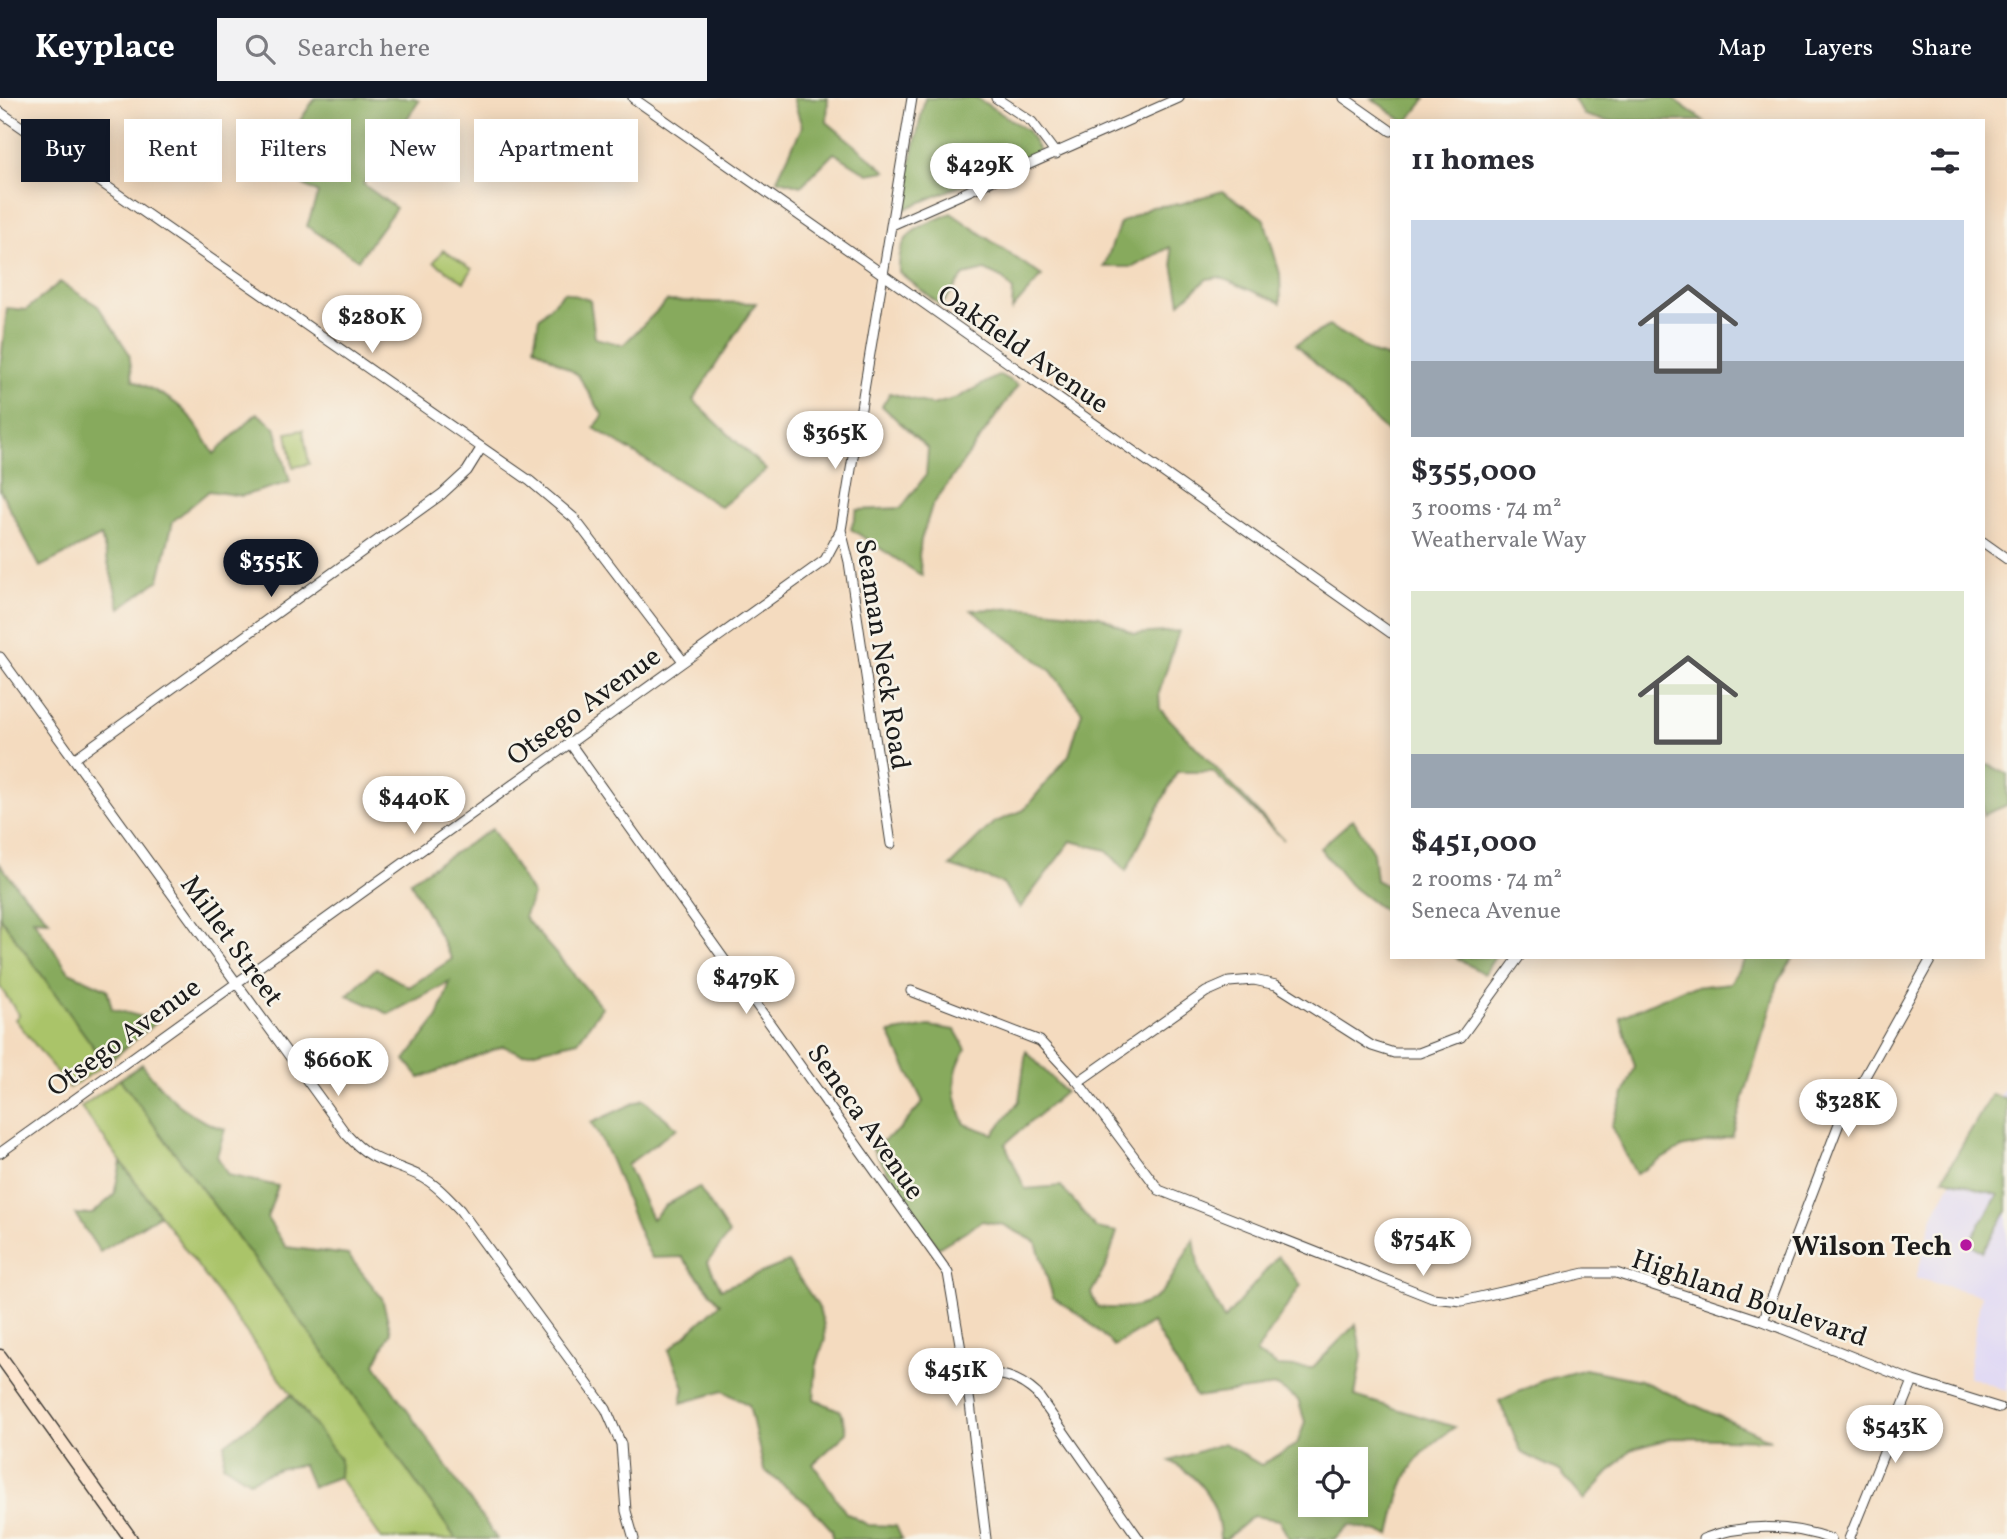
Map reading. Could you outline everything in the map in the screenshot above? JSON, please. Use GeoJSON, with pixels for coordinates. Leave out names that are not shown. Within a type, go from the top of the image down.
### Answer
{"type":"FeatureCollection","features":[{"type":"Feature","properties":{"kind":"street","name":"Oakfield Avenue"},"geometry":{"type":"LineString","coordinates":[[633,98],[881,276],[1390,632]]}},
{"type":"Feature","properties":{"kind":"street","name":"Seaman Neck Road"},"geometry":{"type":"LineString","coordinates":[[891,845],[849,562],[841,530],[912,98]]}},
{"type":"Feature","properties":{"kind":"street"},"geometry":{"type":"LineString","coordinates":[[996,98],[1032,122],[1056,155]]}},
{"type":"Feature","properties":{"kind":"street"},"geometry":{"type":"LineString","coordinates":[[892,225],[1056,155],[1179,98]]}},
{"type":"Feature","properties":{"kind":"street"},"geometry":{"type":"LineString","coordinates":[[1345,98],[1390,130]]}},
{"type":"Feature","properties":{"kind":"street"},"geometry":{"type":"LineString","coordinates":[[0,112],[480,450],[530,481],[574,518],[683,661]]}},
{"type":"Feature","properties":{"kind":"street"},"geometry":{"type":"LineString","coordinates":[[74,759],[442,494],[467,471],[480,450]]}},
{"type":"Feature","properties":{"kind":"street","name":"Otsego Avenue"},"geometry":{"type":"LineString","coordinates":[[0,1153],[825,560],[841,530]]}},
{"type":"Feature","properties":{"kind":"street"},"geometry":{"type":"LineString","coordinates":[[1985,543],[2007,559]]}},
{"type":"Feature","properties":{"kind":"street","name":"Millet Street"},"geometry":{"type":"LineString","coordinates":[[0,657],[325,1107],[363,1153],[421,1177],[439,1189],[460,1210],[606,1409],[621,1444],[626,1511],[634,1539]]}},
{"type":"Feature","properties":{"kind":"street","name":"Seneca Avenue"},"geometry":{"type":"LineString","coordinates":[[569,743],[948,1273],[965,1372],[985,1539]]}},
{"type":"Feature","properties":{"kind":"street"},"geometry":{"type":"LineString","coordinates":[[1078,1082],[1206,992],[1229,982],[1254,980],[1276,985],[1372,1046],[1394,1053],[1419,1053],[1444,1046],[1461,1037],[1518,959]]}},
{"type":"Feature","properties":{"kind":"street"},"geometry":{"type":"LineString","coordinates":[[1763,1321],[1840,1121],[1931,959]]}},
{"type":"Feature","properties":{"kind":"street","name":"Highland Boulevard"},"geometry":{"type":"LineString","coordinates":[[911,991],[1040,1041],[1078,1082],[1159,1189],[1432,1298],[1462,1301],[1585,1273],[1616,1273],[1763,1321],[1913,1381],[2000,1408]]}},
{"type":"Feature","properties":{"kind":"street"},"geometry":{"type":"LineString","coordinates":[[0,1356],[131,1539]]}},
{"type":"Feature","properties":{"kind":"street"},"geometry":{"type":"LineString","coordinates":[[965,1372],[1004,1374],[1021,1380],[1037,1394],[1139,1539]]}},
{"type":"Feature","properties":{"kind":"street"},"geometry":{"type":"LineString","coordinates":[[1849,1539],[1913,1381]]}},
{"type":"Feature","properties":{"kind":"street"},"geometry":{"type":"LineString","coordinates":[[1703,1539],[1719,1532],[1757,1528],[1801,1530],[1831,1539]]}},
{"type":"Feature","properties":{"kind":"shaded area","name":"Wilson Tech"},"geometry":{"type":"Polygon","coordinates":[[[2007,1083],[2007,1391],[1968,1376],[1981,1295],[1916,1278],[1934,1213],[2007,1083]]]}},
{"type":"Feature","properties":{"kind":"green space"},"geometry":{"type":"Polygon","coordinates":[[[315,98],[414,98],[419,101],[407,119],[365,119],[363,184],[396,208],[358,260],[307,226],[318,193],[299,182],[351,182],[351,119],[301,119],[315,98]]]}},
{"type":"Feature","properties":{"kind":"green space"},"geometry":{"type":"Polygon","coordinates":[[[793,98],[828,98],[827,122],[886,171],[868,174],[834,153],[801,186],[777,179],[802,127],[793,98]]]}},
{"type":"Feature","properties":{"kind":"green space"},"geometry":{"type":"Polygon","coordinates":[[[925,98],[977,98],[1028,131],[1040,152],[900,211],[925,98]]]}},
{"type":"Feature","properties":{"kind":"green space"},"geometry":{"type":"Polygon","coordinates":[[[1371,98],[1426,98],[1410,119],[1400,119],[1371,98]]]}},
{"type":"Feature","properties":{"kind":"green space"},"geometry":{"type":"Polygon","coordinates":[[[1573,98],[1672,98],[1701,119],[1598,119],[1584,115],[1573,98]]]}},
{"type":"Feature","properties":{"kind":"green space"},"geometry":{"type":"Polygon","coordinates":[[[1222,191],[1264,219],[1280,274],[1281,303],[1219,277],[1207,279],[1180,303],[1170,247],[1133,267],[1104,267],[1120,223],[1151,207],[1180,204],[1222,191]]]}},
{"type":"Feature","properties":{"kind":"green space"},"geometry":{"type":"Polygon","coordinates":[[[951,213],[1042,276],[1012,310],[1013,290],[1003,279],[985,270],[964,275],[941,306],[899,272],[902,247],[912,232],[951,213]]]}},
{"type":"Feature","properties":{"kind":"green space"},"geometry":{"type":"Polygon","coordinates":[[[443,250],[472,269],[464,282],[434,262],[443,250]]]}},
{"type":"Feature","properties":{"kind":"green space"},"geometry":{"type":"Polygon","coordinates":[[[60,282],[98,306],[129,353],[133,380],[181,408],[214,454],[257,413],[275,427],[290,482],[242,496],[209,491],[173,521],[159,580],[120,608],[101,536],[40,567],[0,490],[0,369],[7,308],[26,310],[60,282]]]}},
{"type":"Feature","properties":{"kind":"green space"},"geometry":{"type":"Polygon","coordinates":[[[564,292],[590,300],[595,338],[623,345],[667,301],[756,303],[693,400],[766,470],[721,507],[594,428],[603,416],[578,375],[534,347],[539,318],[564,292]]]}},
{"type":"Feature","properties":{"kind":"green space"},"geometry":{"type":"Polygon","coordinates":[[[1329,326],[1375,354],[1390,358],[1390,435],[1296,344],[1329,326]]]}},
{"type":"Feature","properties":{"kind":"green space"},"geometry":{"type":"Polygon","coordinates":[[[1000,375],[1018,385],[932,506],[921,540],[919,556],[922,576],[851,529],[857,510],[901,508],[926,475],[928,449],[882,406],[890,393],[932,405],[957,398],[1000,375]]]}},
{"type":"Feature","properties":{"kind":"green space"},"geometry":{"type":"Polygon","coordinates":[[[303,430],[309,464],[293,467],[287,433],[303,430]]]}},
{"type":"Feature","properties":{"kind":"green space"},"geometry":{"type":"Polygon","coordinates":[[[1026,608],[1100,616],[1134,634],[1179,631],[1159,693],[1160,709],[1284,840],[1213,772],[1177,772],[1126,871],[1106,850],[1071,841],[1020,908],[1002,883],[950,866],[993,823],[1024,810],[1069,755],[1082,712],[1051,671],[971,610],[1026,608]]]}},
{"type":"Feature","properties":{"kind":"green space"},"geometry":{"type":"Polygon","coordinates":[[[1985,766],[2007,774],[2007,805],[1985,814],[1985,766]]]}},
{"type":"Feature","properties":{"kind":"green space"},"geometry":{"type":"Polygon","coordinates":[[[1353,819],[1373,852],[1376,880],[1390,887],[1390,915],[1350,885],[1320,848],[1353,819]]]}},
{"type":"Feature","properties":{"kind":"green space"},"geometry":{"type":"Polygon","coordinates":[[[492,829],[533,895],[524,917],[602,1007],[578,1041],[522,1054],[503,1046],[420,1078],[405,1060],[438,1017],[450,982],[389,1014],[347,995],[376,968],[409,987],[452,959],[410,881],[492,829]]]}},
{"type":"Feature","properties":{"kind":"green space"},"geometry":{"type":"Polygon","coordinates":[[[0,864],[19,889],[49,920],[33,919],[69,972],[107,989],[112,1009],[158,1021],[106,1064],[0,917],[0,864]]]}},
{"type":"Feature","properties":{"kind":"green space"},"geometry":{"type":"Polygon","coordinates":[[[0,917],[106,1064],[69,1088],[15,1019],[19,1015],[0,987],[0,917]]]}},
{"type":"Feature","properties":{"kind":"green space"},"geometry":{"type":"Polygon","coordinates":[[[1458,959],[1494,959],[1484,974],[1458,959]]]}},
{"type":"Feature","properties":{"kind":"green space"},"geometry":{"type":"Polygon","coordinates":[[[1746,959],[1793,959],[1779,980],[1732,1137],[1681,1148],[1636,1174],[1611,1126],[1635,1067],[1620,1017],[1685,988],[1730,983],[1746,959]]]}},
{"type":"Feature","properties":{"kind":"green space"},"geometry":{"type":"Polygon","coordinates":[[[929,1026],[955,1030],[966,1049],[955,1077],[961,1114],[965,1124],[993,1134],[1019,1101],[1026,1051],[1065,1092],[1005,1144],[1025,1189],[1061,1186],[1096,1228],[1117,1232],[1106,1266],[1091,1293],[1097,1307],[1136,1307],[1149,1302],[1168,1284],[1194,1239],[1199,1270],[1224,1320],[1278,1256],[1301,1285],[1256,1353],[1278,1366],[1312,1368],[1356,1324],[1362,1355],[1355,1396],[1455,1427],[1426,1450],[1409,1472],[1390,1535],[1350,1525],[1334,1539],[1289,1539],[1279,1520],[1253,1516],[1226,1539],[1220,1539],[1216,1514],[1207,1493],[1191,1475],[1170,1461],[1224,1443],[1261,1465],[1297,1444],[1305,1422],[1298,1400],[1277,1386],[1196,1397],[1152,1323],[1114,1346],[1084,1318],[1053,1297],[1036,1242],[1004,1225],[982,1221],[938,1248],[872,1148],[900,1129],[923,1102],[889,1033],[929,1026]]]}},
{"type":"Feature","properties":{"kind":"green space"},"geometry":{"type":"Polygon","coordinates":[[[142,1064],[178,1104],[200,1119],[225,1129],[217,1156],[228,1175],[278,1186],[267,1218],[286,1247],[348,1255],[382,1298],[391,1332],[375,1364],[497,1539],[456,1539],[330,1361],[120,1079],[142,1064]]]}},
{"type":"Feature","properties":{"kind":"green space"},"geometry":{"type":"Polygon","coordinates":[[[120,1079],[330,1361],[456,1539],[382,1539],[339,1477],[339,1459],[81,1107],[120,1079]]]}},
{"type":"Feature","properties":{"kind":"green space"},"geometry":{"type":"Polygon","coordinates":[[[1992,1094],[2007,1100],[2007,1211],[1982,1252],[1969,1242],[1998,1195],[1943,1178],[1992,1094]]]}},
{"type":"Feature","properties":{"kind":"green space"},"geometry":{"type":"Polygon","coordinates":[[[643,1099],[677,1128],[627,1165],[652,1219],[666,1205],[699,1187],[729,1234],[708,1262],[721,1289],[788,1262],[818,1306],[824,1325],[825,1339],[816,1367],[814,1399],[841,1411],[847,1433],[813,1464],[846,1513],[868,1525],[896,1526],[902,1539],[832,1539],[832,1530],[809,1505],[764,1470],[749,1405],[723,1391],[681,1403],[684,1387],[669,1350],[720,1304],[682,1257],[652,1258],[609,1156],[591,1123],[643,1099]]]}},
{"type":"Feature","properties":{"kind":"green space"},"geometry":{"type":"Polygon","coordinates":[[[121,1162],[159,1215],[100,1252],[75,1214],[92,1214],[114,1195],[121,1162]]]}},
{"type":"Feature","properties":{"kind":"green space"},"geometry":{"type":"Polygon","coordinates":[[[1585,1369],[1640,1380],[1771,1440],[1672,1438],[1630,1450],[1584,1500],[1560,1471],[1522,1453],[1499,1401],[1542,1381],[1585,1369]]]}},
{"type":"Feature","properties":{"kind":"green space"},"geometry":{"type":"Polygon","coordinates":[[[291,1395],[340,1459],[339,1477],[312,1487],[303,1465],[282,1468],[249,1481],[223,1464],[225,1444],[291,1395]]]}},
{"type":"Feature","properties":{"kind":"place","name":"Wilson Tech"},"geometry":{"type":"Point","coordinates":[1966,1245]}}]}
